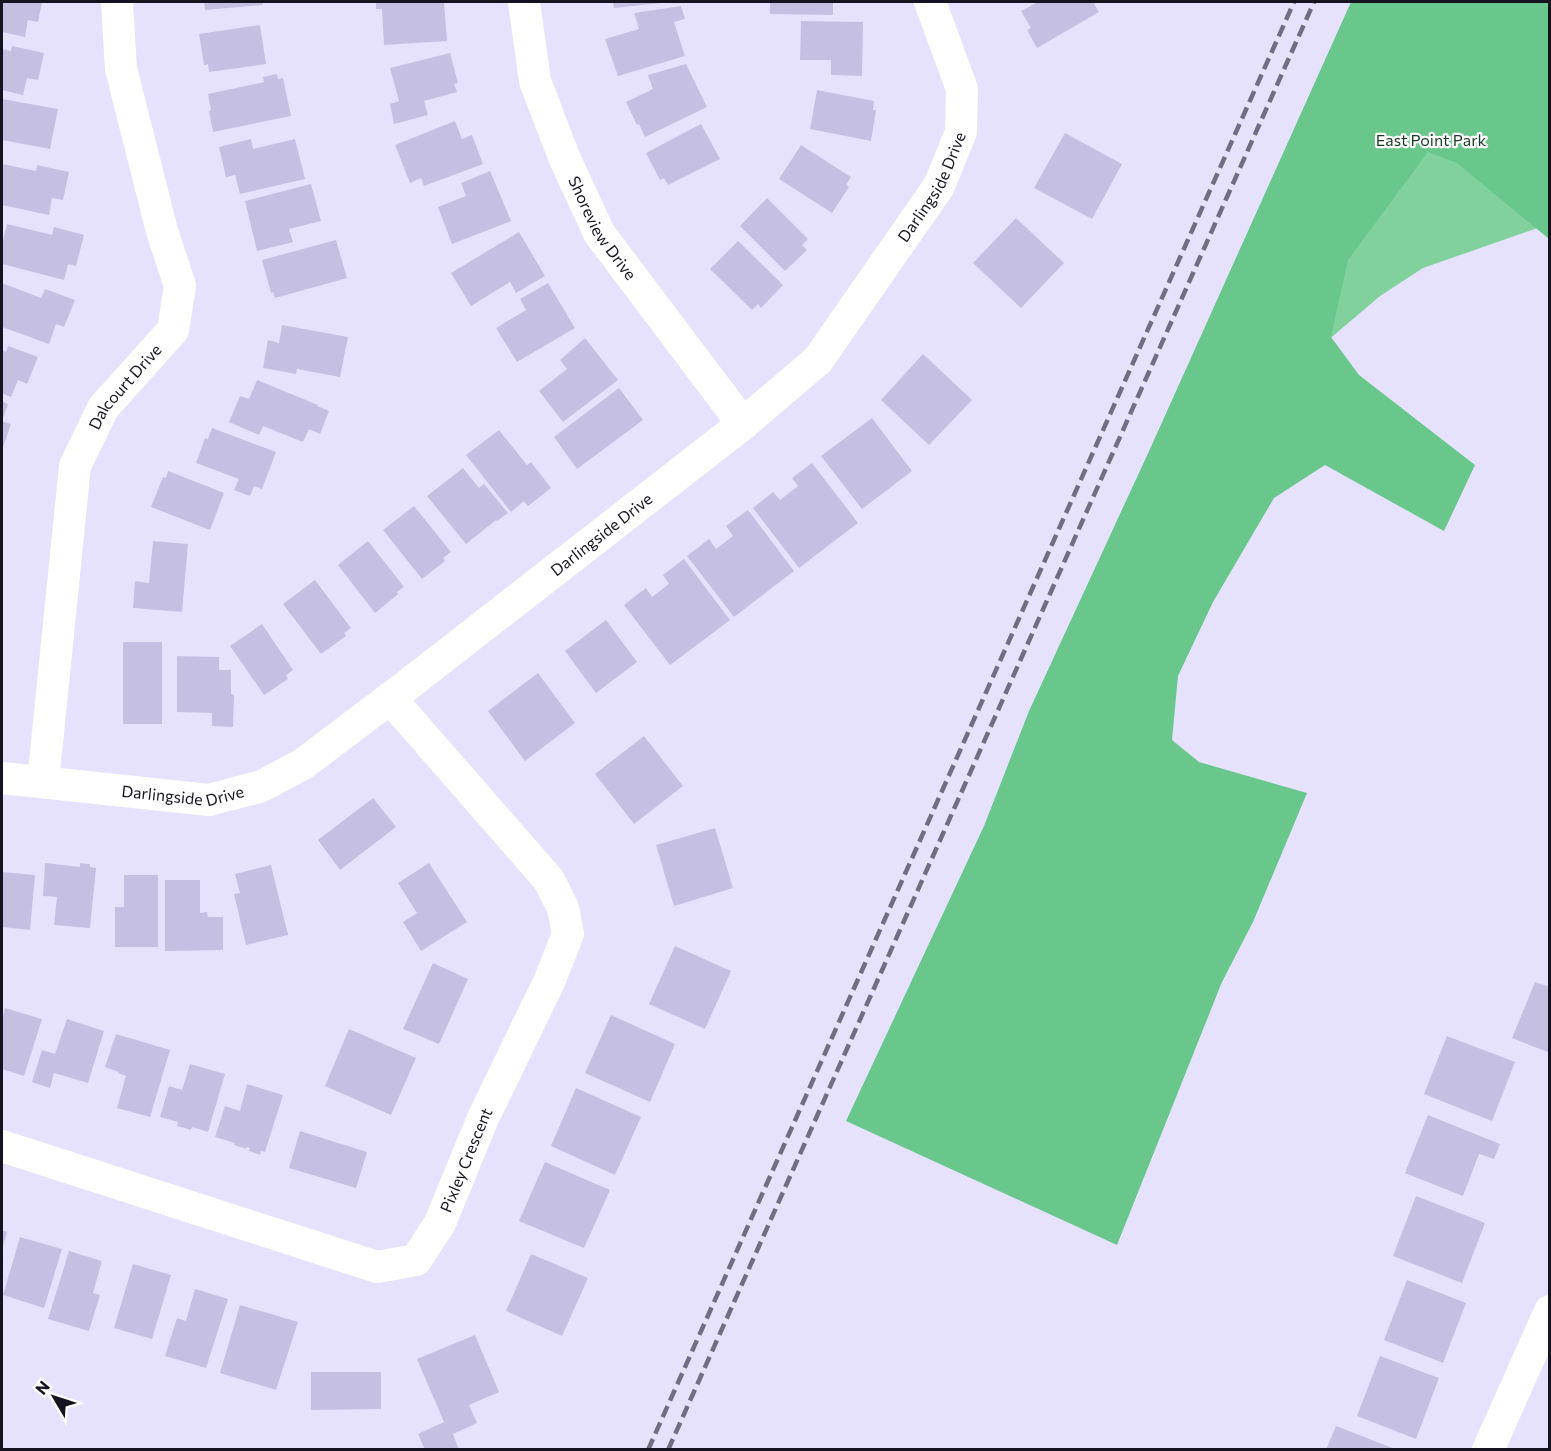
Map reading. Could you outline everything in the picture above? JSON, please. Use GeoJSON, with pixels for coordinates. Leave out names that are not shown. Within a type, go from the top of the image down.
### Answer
{"type":"FeatureCollection","features":[{"type":"Feature","properties":{"kind":"street","name":"Dalcourt Drive"},"geometry":{"type":"LineString","coordinates":[[43,782],[75,466],[103,408],[173,330],[180,286],[162,231],[121,69],[117,2]]}},
{"type":"Feature","properties":{"kind":"street","name":"Shoreview Drive"},"geometry":{"type":"LineString","coordinates":[[524,2],[535,81],[564,157],[599,233],[743,424]]}},
{"type":"Feature","properties":{"kind":"street","name":"Darlingside Drive"},"geometry":{"type":"LineString","coordinates":[[2,778],[209,800],[262,786],[303,764],[743,424],[818,360],[939,186],[961,132],[962,89],[930,2]]}},
{"type":"Feature","properties":{"kind":"street","name":"Pixley Crescent"},"geometry":{"type":"LineString","coordinates":[[2,1146],[377,1267],[417,1260],[440,1223],[483,1118],[549,982],[568,934],[563,908],[549,880],[390,698]]}},
{"type":"Feature","properties":{"kind":"street"},"geometry":{"type":"LineString","coordinates":[[1488,1449],[1550,1311]]}},
{"type":"Feature","properties":{"kind":"green space"},"geometry":{"type":"Polygon","coordinates":[[[1351,2],[1549,2],[1549,239],[1457,163],[1428,152],[1348,260],[1331,337],[1359,375],[1475,465],[1444,531],[1325,465],[1274,498],[1213,602],[1178,676],[1172,740],[1199,762],[1307,793],[1253,922],[1222,982],[1117,1245],[846,1121],[984,826],[1029,711],[1150,449],[1351,2]]]}},
{"type":"Feature","properties":{"kind":"green space","name":"East Point Park"},"geometry":{"type":"Polygon","coordinates":[[[1364,2],[1549,2],[1549,224],[1423,268],[1380,296],[1233,421],[1364,2]]]}},
{"type":"Feature","properties":{"kind":"building"},"geometry":{"type":"Polygon","coordinates":[[[2,2],[42,2],[38,22],[28,20],[25,37],[2,32],[2,2]]]}},
{"type":"Feature","properties":{"kind":"building"},"geometry":{"type":"Polygon","coordinates":[[[204,2],[262,2],[263,5],[205,10],[204,2]]]}},
{"type":"Feature","properties":{"kind":"building"},"geometry":{"type":"Polygon","coordinates":[[[376,2],[444,2],[447,41],[384,45],[382,9],[376,9],[376,2]]]}},
{"type":"Feature","properties":{"kind":"building"},"geometry":{"type":"Polygon","coordinates":[[[613,2],[661,2],[661,3],[614,8],[613,2]]]}},
{"type":"Feature","properties":{"kind":"building"},"geometry":{"type":"Polygon","coordinates":[[[770,2],[833,2],[833,15],[770,14],[770,2]]]}},
{"type":"Feature","properties":{"kind":"building"},"geometry":{"type":"Polygon","coordinates":[[[1038,2],[1093,2],[1099,12],[1037,48],[1027,30],[1031,28],[1021,11],[1038,2]]]}},
{"type":"Feature","properties":{"kind":"building"},"geometry":{"type":"Polygon","coordinates":[[[681,6],[685,19],[674,22],[685,56],[618,76],[605,39],[639,29],[634,13],[681,6]]]}},
{"type":"Feature","properties":{"kind":"building"},"geometry":{"type":"Polygon","coordinates":[[[801,21],[863,22],[862,76],[831,75],[831,60],[800,60],[801,21]]]}},
{"type":"Feature","properties":{"kind":"building"},"geometry":{"type":"Polygon","coordinates":[[[260,25],[266,64],[209,72],[208,64],[204,65],[199,34],[260,25]]]}},
{"type":"Feature","properties":{"kind":"building"},"geometry":{"type":"Polygon","coordinates":[[[12,46],[44,53],[38,80],[27,78],[23,95],[2,90],[2,49],[11,51],[12,46]]]}},
{"type":"Feature","properties":{"kind":"building"},"geometry":{"type":"Polygon","coordinates":[[[450,53],[458,83],[454,84],[457,92],[424,101],[428,115],[394,124],[390,104],[399,101],[390,68],[450,53]]]}},
{"type":"Feature","properties":{"kind":"building"},"geometry":{"type":"Polygon","coordinates":[[[686,64],[707,107],[645,137],[626,102],[653,89],[648,75],[686,64]]]}},
{"type":"Feature","properties":{"kind":"building"},"geometry":{"type":"Polygon","coordinates":[[[277,74],[278,79],[283,78],[291,116],[213,132],[208,94],[264,82],[263,77],[277,74]]]}},
{"type":"Feature","properties":{"kind":"building"},"geometry":{"type":"Polygon","coordinates":[[[817,90],[874,101],[873,110],[876,110],[871,141],[810,129],[817,90]]]}},
{"type":"Feature","properties":{"kind":"building"},"geometry":{"type":"Polygon","coordinates":[[[2,99],[58,109],[50,149],[2,140],[2,99]]]}},
{"type":"Feature","properties":{"kind":"building"},"geometry":{"type":"Polygon","coordinates":[[[455,121],[462,139],[472,135],[483,164],[424,186],[421,178],[410,183],[395,145],[455,121]]]}},
{"type":"Feature","properties":{"kind":"building"},"geometry":{"type":"Polygon","coordinates":[[[701,124],[720,159],[668,185],[664,178],[660,180],[646,153],[701,124]]]}},
{"type":"Feature","properties":{"kind":"building"},"geometry":{"type":"Polygon","coordinates":[[[1065,133],[1122,164],[1092,219],[1034,188],[1065,133]]]}},
{"type":"Feature","properties":{"kind":"building"},"geometry":{"type":"Polygon","coordinates":[[[251,139],[253,149],[295,139],[305,179],[240,194],[235,175],[226,177],[219,147],[251,139]]]}},
{"type":"Feature","properties":{"kind":"building"},"geometry":{"type":"Polygon","coordinates":[[[801,145],[851,177],[846,185],[849,187],[832,213],[779,179],[801,145]]]}},
{"type":"Feature","properties":{"kind":"building"},"geometry":{"type":"Polygon","coordinates":[[[2,164],[36,171],[37,165],[69,172],[63,200],[52,198],[49,215],[2,205],[2,164]]]}},
{"type":"Feature","properties":{"kind":"building"},"geometry":{"type":"Polygon","coordinates":[[[490,171],[511,221],[452,244],[438,207],[466,196],[461,183],[490,171]]]}},
{"type":"Feature","properties":{"kind":"building"},"geometry":{"type":"Polygon","coordinates":[[[311,184],[321,221],[289,229],[293,242],[257,251],[245,201],[311,184]]]}},
{"type":"Feature","properties":{"kind":"building"},"geometry":{"type":"Polygon","coordinates":[[[767,198],[808,239],[802,245],[807,250],[785,271],[740,226],[767,198]]]}},
{"type":"Feature","properties":{"kind":"building"},"geometry":{"type":"Polygon","coordinates":[[[1016,218],[1064,263],[1021,308],[973,263],[1016,218]]]}},
{"type":"Feature","properties":{"kind":"building"},"geometry":{"type":"Polygon","coordinates":[[[7,224],[52,235],[54,227],[84,235],[76,266],[68,264],[64,280],[2,264],[2,245],[7,224]]]}},
{"type":"Feature","properties":{"kind":"building"},"geometry":{"type":"Polygon","coordinates":[[[519,232],[545,276],[516,293],[510,282],[471,306],[451,273],[519,232]]]}},
{"type":"Feature","properties":{"kind":"building"},"geometry":{"type":"Polygon","coordinates":[[[336,240],[347,278],[275,298],[273,292],[271,293],[262,260],[336,240]]]}},
{"type":"Feature","properties":{"kind":"building"},"geometry":{"type":"Polygon","coordinates":[[[738,241],[783,285],[761,308],[758,304],[752,310],[710,269],[738,241]]]}},
{"type":"Feature","properties":{"kind":"building"},"geometry":{"type":"Polygon","coordinates":[[[2,283],[41,298],[45,289],[75,300],[64,327],[56,324],[49,344],[2,327],[2,283]]]}},
{"type":"Feature","properties":{"kind":"building"},"geometry":{"type":"Polygon","coordinates":[[[548,283],[575,328],[517,362],[496,328],[526,310],[520,299],[548,283]]]}},
{"type":"Feature","properties":{"kind":"building"},"geometry":{"type":"Polygon","coordinates":[[[282,325],[348,337],[340,377],[297,369],[296,374],[263,368],[268,340],[279,343],[282,325]]]}},
{"type":"Feature","properties":{"kind":"building"},"geometry":{"type":"Polygon","coordinates":[[[585,338],[618,380],[563,422],[539,391],[567,369],[560,360],[585,338]]]}},
{"type":"Feature","properties":{"kind":"building"},"geometry":{"type":"Polygon","coordinates":[[[8,346],[38,357],[27,384],[18,380],[11,397],[2,393],[2,350],[6,352],[8,346]]]}},
{"type":"Feature","properties":{"kind":"building"},"geometry":{"type":"Polygon","coordinates":[[[923,354],[972,400],[929,445],[881,400],[923,354]]]}},
{"type":"Feature","properties":{"kind":"building"},"geometry":{"type":"Polygon","coordinates":[[[257,380],[329,411],[320,434],[309,429],[303,442],[263,426],[259,435],[229,422],[240,396],[249,399],[257,380]]]}},
{"type":"Feature","properties":{"kind":"building"},"geometry":{"type":"Polygon","coordinates":[[[619,388],[643,420],[577,469],[554,437],[619,388]]]}},
{"type":"Feature","properties":{"kind":"building"},"geometry":{"type":"Polygon","coordinates":[[[2,401],[8,404],[2,421],[2,401]]]}},
{"type":"Feature","properties":{"kind":"building"},"geometry":{"type":"Polygon","coordinates":[[[872,418],[912,471],[862,509],[821,456],[872,418]]]}},
{"type":"Feature","properties":{"kind":"building"},"geometry":{"type":"Polygon","coordinates":[[[2,421],[11,424],[2,450],[2,421]]]}},
{"type":"Feature","properties":{"kind":"building"},"geometry":{"type":"Polygon","coordinates":[[[212,428],[276,452],[262,489],[254,486],[250,496],[234,490],[239,479],[196,463],[205,438],[208,439],[212,428]]]}},
{"type":"Feature","properties":{"kind":"building"},"geometry":{"type":"Polygon","coordinates":[[[499,430],[527,465],[531,462],[551,488],[528,506],[524,501],[511,512],[466,455],[499,430]]]}},
{"type":"Feature","properties":{"kind":"building"},"geometry":{"type":"Polygon","coordinates":[[[812,463],[858,523],[799,568],[753,508],[773,492],[780,500],[798,486],[792,478],[812,463]]]}},
{"type":"Feature","properties":{"kind":"building"},"geometry":{"type":"Polygon","coordinates":[[[463,468],[479,488],[484,484],[508,513],[466,544],[427,496],[463,468]]]}},
{"type":"Feature","properties":{"kind":"building"},"geometry":{"type":"Polygon","coordinates":[[[168,471],[224,493],[210,530],[151,507],[163,477],[166,478],[168,471]]]}},
{"type":"Feature","properties":{"kind":"building"},"geometry":{"type":"Polygon","coordinates":[[[414,506],[451,552],[443,558],[445,561],[422,579],[383,530],[414,506]]]}},
{"type":"Feature","properties":{"kind":"building"},"geometry":{"type":"Polygon","coordinates":[[[748,510],[794,571],[734,617],[687,556],[709,539],[716,549],[733,536],[726,526],[748,510]]]}},
{"type":"Feature","properties":{"kind":"building"},"geometry":{"type":"Polygon","coordinates":[[[153,541],[188,544],[182,612],[133,608],[135,581],[149,583],[153,541]]]}},
{"type":"Feature","properties":{"kind":"building"},"geometry":{"type":"Polygon","coordinates":[[[368,541],[404,587],[375,613],[338,565],[368,541]]]}},
{"type":"Feature","properties":{"kind":"building"},"geometry":{"type":"Polygon","coordinates":[[[684,559],[730,620],[670,665],[624,605],[646,588],[652,597],[669,584],[663,575],[684,559]]]}},
{"type":"Feature","properties":{"kind":"building"},"geometry":{"type":"Polygon","coordinates":[[[315,580],[351,628],[344,633],[346,636],[321,654],[283,604],[315,580]]]}},
{"type":"Feature","properties":{"kind":"building"},"geometry":{"type":"Polygon","coordinates":[[[606,620],[637,662],[596,693],[565,651],[606,620]]]}},
{"type":"Feature","properties":{"kind":"building"},"geometry":{"type":"Polygon","coordinates":[[[262,624],[293,670],[286,675],[288,679],[264,695],[230,646],[262,624]]]}},
{"type":"Feature","properties":{"kind":"building"},"geometry":{"type":"Polygon","coordinates":[[[123,642],[162,642],[162,724],[123,724],[123,642]]]}},
{"type":"Feature","properties":{"kind":"building"},"geometry":{"type":"Polygon","coordinates":[[[177,656],[219,657],[219,670],[231,670],[231,694],[234,695],[233,727],[212,726],[212,713],[177,712],[177,656]]]}},
{"type":"Feature","properties":{"kind":"building"},"geometry":{"type":"Polygon","coordinates":[[[538,673],[575,723],[525,761],[488,711],[538,673]]]}},
{"type":"Feature","properties":{"kind":"building"},"geometry":{"type":"Polygon","coordinates":[[[644,736],[683,786],[634,824],[595,774],[644,736]]]}},
{"type":"Feature","properties":{"kind":"building"},"geometry":{"type":"Polygon","coordinates":[[[373,798],[396,827],[340,870],[318,840],[373,798]]]}},
{"type":"Feature","properties":{"kind":"building"},"geometry":{"type":"Polygon","coordinates":[[[715,828],[733,888],[674,906],[656,845],[715,828]]]}},
{"type":"Feature","properties":{"kind":"building"},"geometry":{"type":"Polygon","coordinates":[[[45,863],[80,867],[80,863],[90,864],[90,867],[96,868],[90,928],[54,925],[57,897],[43,896],[45,863]]]}},
{"type":"Feature","properties":{"kind":"building"},"geometry":{"type":"Polygon","coordinates":[[[429,863],[467,922],[421,951],[403,922],[417,913],[398,883],[429,863]]]}},
{"type":"Feature","properties":{"kind":"building"},"geometry":{"type":"Polygon","coordinates":[[[271,865],[288,935],[246,945],[234,894],[240,893],[235,874],[271,865]]]}},
{"type":"Feature","properties":{"kind":"building"},"geometry":{"type":"Polygon","coordinates":[[[2,872],[35,875],[30,930],[2,927],[2,872]]]}},
{"type":"Feature","properties":{"kind":"building"},"geometry":{"type":"Polygon","coordinates":[[[124,875],[158,875],[158,947],[115,947],[115,907],[124,907],[124,875]]]}},
{"type":"Feature","properties":{"kind":"building"},"geometry":{"type":"Polygon","coordinates":[[[165,880],[200,880],[200,913],[207,912],[208,917],[223,917],[223,950],[165,951],[165,880]]]}},
{"type":"Feature","properties":{"kind":"building"},"geometry":{"type":"Polygon","coordinates":[[[675,946],[731,971],[705,1029],[649,1004],[675,946]]]}},
{"type":"Feature","properties":{"kind":"building"},"geometry":{"type":"Polygon","coordinates":[[[433,963],[468,979],[439,1044],[403,1029],[433,963]]]}},
{"type":"Feature","properties":{"kind":"building"},"geometry":{"type":"Polygon","coordinates":[[[1535,982],[1550,987],[1550,1053],[1512,1038],[1535,982]]]}},
{"type":"Feature","properties":{"kind":"building"},"geometry":{"type":"Polygon","coordinates":[[[5,1008],[42,1019],[24,1076],[2,1069],[2,1021],[5,1008]]]}},
{"type":"Feature","properties":{"kind":"building"},"geometry":{"type":"Polygon","coordinates":[[[611,1015],[675,1044],[650,1102],[585,1073],[611,1015]]]}},
{"type":"Feature","properties":{"kind":"building"},"geometry":{"type":"Polygon","coordinates":[[[67,1019],[104,1031],[88,1083],[54,1073],[50,1088],[32,1082],[42,1050],[55,1054],[67,1019]]]}},
{"type":"Feature","properties":{"kind":"building"},"geometry":{"type":"Polygon","coordinates":[[[349,1029],[416,1058],[391,1115],[325,1086],[349,1029]]]}},
{"type":"Feature","properties":{"kind":"building"},"geometry":{"type":"Polygon","coordinates":[[[116,1034],[170,1050],[150,1117],[117,1108],[126,1076],[105,1067],[116,1034]]]}},
{"type":"Feature","properties":{"kind":"building"},"geometry":{"type":"Polygon","coordinates":[[[1447,1036],[1515,1062],[1492,1121],[1424,1094],[1447,1036]]]}},
{"type":"Feature","properties":{"kind":"building"},"geometry":{"type":"Polygon","coordinates":[[[190,1064],[225,1074],[208,1132],[192,1127],[191,1130],[177,1126],[178,1122],[160,1117],[169,1086],[182,1090],[190,1064]]]}},
{"type":"Feature","properties":{"kind":"building"},"geometry":{"type":"Polygon","coordinates":[[[247,1084],[283,1095],[265,1152],[261,1151],[260,1155],[249,1151],[250,1148],[246,1147],[246,1149],[215,1137],[225,1106],[240,1111],[247,1084]]]}},
{"type":"Feature","properties":{"kind":"building"},"geometry":{"type":"Polygon","coordinates":[[[576,1088],[641,1117],[615,1175],[551,1146],[576,1088]]]}},
{"type":"Feature","properties":{"kind":"building"},"geometry":{"type":"Polygon","coordinates":[[[1428,1115],[1500,1144],[1494,1159],[1479,1154],[1463,1196],[1405,1173],[1428,1115]]]}},
{"type":"Feature","properties":{"kind":"building"},"geometry":{"type":"Polygon","coordinates":[[[300,1131],[367,1152],[356,1188],[289,1168],[300,1131]]]}},
{"type":"Feature","properties":{"kind":"building"},"geometry":{"type":"Polygon","coordinates":[[[545,1162],[610,1190],[584,1248],[519,1221],[545,1162]]]}},
{"type":"Feature","properties":{"kind":"building"},"geometry":{"type":"Polygon","coordinates":[[[1416,1196],[1485,1223],[1462,1283],[1393,1256],[1416,1196]]]}},
{"type":"Feature","properties":{"kind":"building"},"geometry":{"type":"Polygon","coordinates":[[[2,1230],[7,1232],[2,1250],[2,1230]]]}},
{"type":"Feature","properties":{"kind":"building"},"geometry":{"type":"Polygon","coordinates":[[[20,1237],[62,1249],[44,1308],[3,1295],[20,1237]]]}},
{"type":"Feature","properties":{"kind":"building"},"geometry":{"type":"Polygon","coordinates":[[[69,1251],[102,1261],[93,1293],[100,1295],[89,1331],[48,1319],[69,1251]]]}},
{"type":"Feature","properties":{"kind":"building"},"geometry":{"type":"Polygon","coordinates":[[[531,1254],[588,1278],[562,1336],[506,1311],[531,1254]]]}},
{"type":"Feature","properties":{"kind":"building"},"geometry":{"type":"Polygon","coordinates":[[[133,1264],[171,1275],[152,1339],[114,1328],[133,1264]]]}},
{"type":"Feature","properties":{"kind":"building"},"geometry":{"type":"Polygon","coordinates":[[[1407,1280],[1466,1303],[1443,1363],[1384,1340],[1407,1280]]]}},
{"type":"Feature","properties":{"kind":"building"},"geometry":{"type":"Polygon","coordinates":[[[195,1289],[228,1299],[206,1368],[165,1356],[177,1318],[186,1321],[195,1289]]]}},
{"type":"Feature","properties":{"kind":"building"},"geometry":{"type":"Polygon","coordinates":[[[240,1305],[298,1322],[276,1390],[220,1373],[240,1305]]]}},
{"type":"Feature","properties":{"kind":"building"},"geometry":{"type":"Polygon","coordinates":[[[475,1335],[499,1392],[469,1405],[477,1423],[453,1434],[459,1450],[425,1450],[418,1434],[444,1422],[417,1359],[475,1335]]]}},
{"type":"Feature","properties":{"kind":"building"},"geometry":{"type":"Polygon","coordinates":[[[1380,1356],[1439,1378],[1416,1439],[1357,1416],[1380,1356]]]}},
{"type":"Feature","properties":{"kind":"building"},"geometry":{"type":"Polygon","coordinates":[[[311,1372],[381,1372],[381,1409],[311,1410],[311,1372]]]}},
{"type":"Feature","properties":{"kind":"building"},"geometry":{"type":"Polygon","coordinates":[[[1336,1426],[1395,1449],[1395,1450],[1326,1450],[1336,1426]]]}},
{"type":"Feature","properties":{"kind":"railway"},"geometry":{"type":"LineString","coordinates":[[648,1450],[1294,2]]}},
{"type":"Feature","properties":{"kind":"railway"},"geometry":{"type":"LineString","coordinates":[[668,1450],[1314,2]]}}]}
